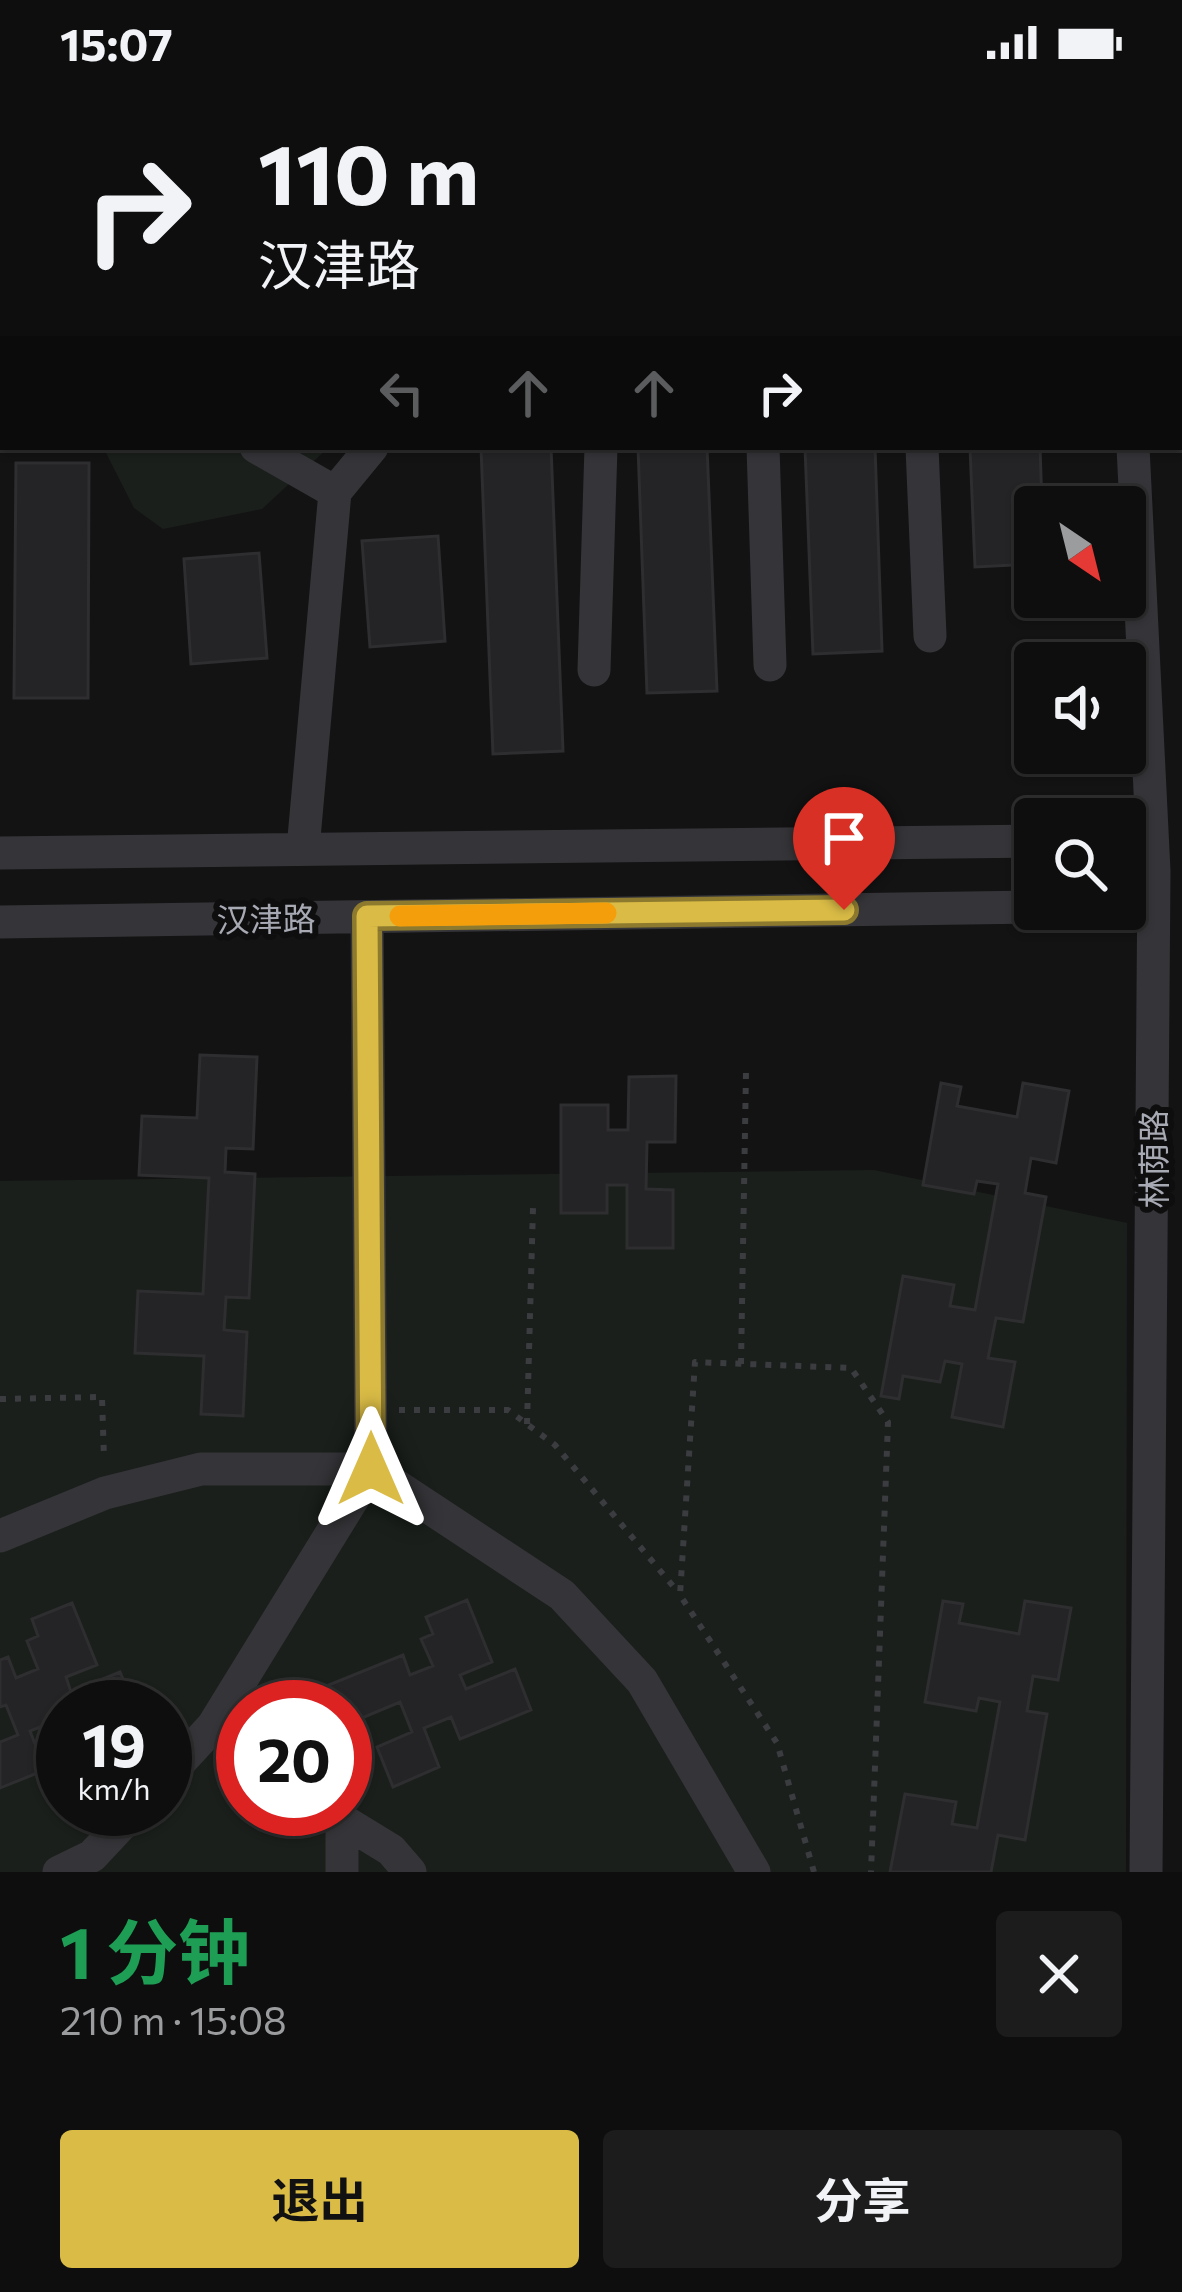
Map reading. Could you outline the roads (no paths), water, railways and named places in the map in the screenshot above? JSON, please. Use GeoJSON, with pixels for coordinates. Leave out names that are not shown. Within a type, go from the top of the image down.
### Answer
{"type":"FeatureCollection","features":[{"type":"Feature","properties":{"kind":"street"},"geometry":{"type":"LineString","coordinates":[[261,450],[335,492]]}},
{"type":"Feature","properties":{"kind":"street"},"geometry":{"type":"LineString","coordinates":[[303,849],[335,492],[370,450]]}},
{"type":"Feature","properties":{"kind":"street"},"geometry":{"type":"LineString","coordinates":[[594,670],[602,450]]}},
{"type":"Feature","properties":{"kind":"street"},"geometry":{"type":"LineString","coordinates":[[763,450],[770,665]]}},
{"type":"Feature","properties":{"kind":"street"},"geometry":{"type":"LineString","coordinates":[[922,450],[930,636]]}},
{"type":"Feature","properties":{"kind":"street","name":"林荫路"},"geometry":{"type":"LineString","coordinates":[[1133,450],[1138,798]]}},
{"type":"Feature","properties":{"kind":"street","name":"汉津路"},"geometry":{"type":"LineString","coordinates":[[0,853],[1014,841]]}},
{"type":"Feature","properties":{"kind":"street","name":"汉津路"},"geometry":{"type":"LineString","coordinates":[[0,922],[1014,907]]}},
{"type":"Feature","properties":{"kind":"street"},"geometry":{"type":"LineString","coordinates":[[192,1749],[213,1726],[371,1469],[367,916]]}},
{"type":"Feature","properties":{"kind":"street","name":"林荫路"},"geometry":{"type":"LineString","coordinates":[[1139,930],[1146,1872]]}},
{"type":"Feature","properties":{"kind":"street"},"geometry":{"type":"LineString","coordinates":[[0,1536],[105,1493],[201,1469],[371,1469],[562,1595],[642,1681],[754,1872]]}},
{"type":"Feature","properties":{"kind":"street"},"geometry":{"type":"LineString","coordinates":[[59,1872],[92,1856],[111,1836]]}},
{"type":"Feature","properties":{"kind":"street"},"geometry":{"type":"LineString","coordinates":[[336,1836],[342,1872]]}},
{"type":"Feature","properties":{"kind":"street"},"geometry":{"type":"LineString","coordinates":[[368,1836],[392,1850],[410,1872]]}}]}
